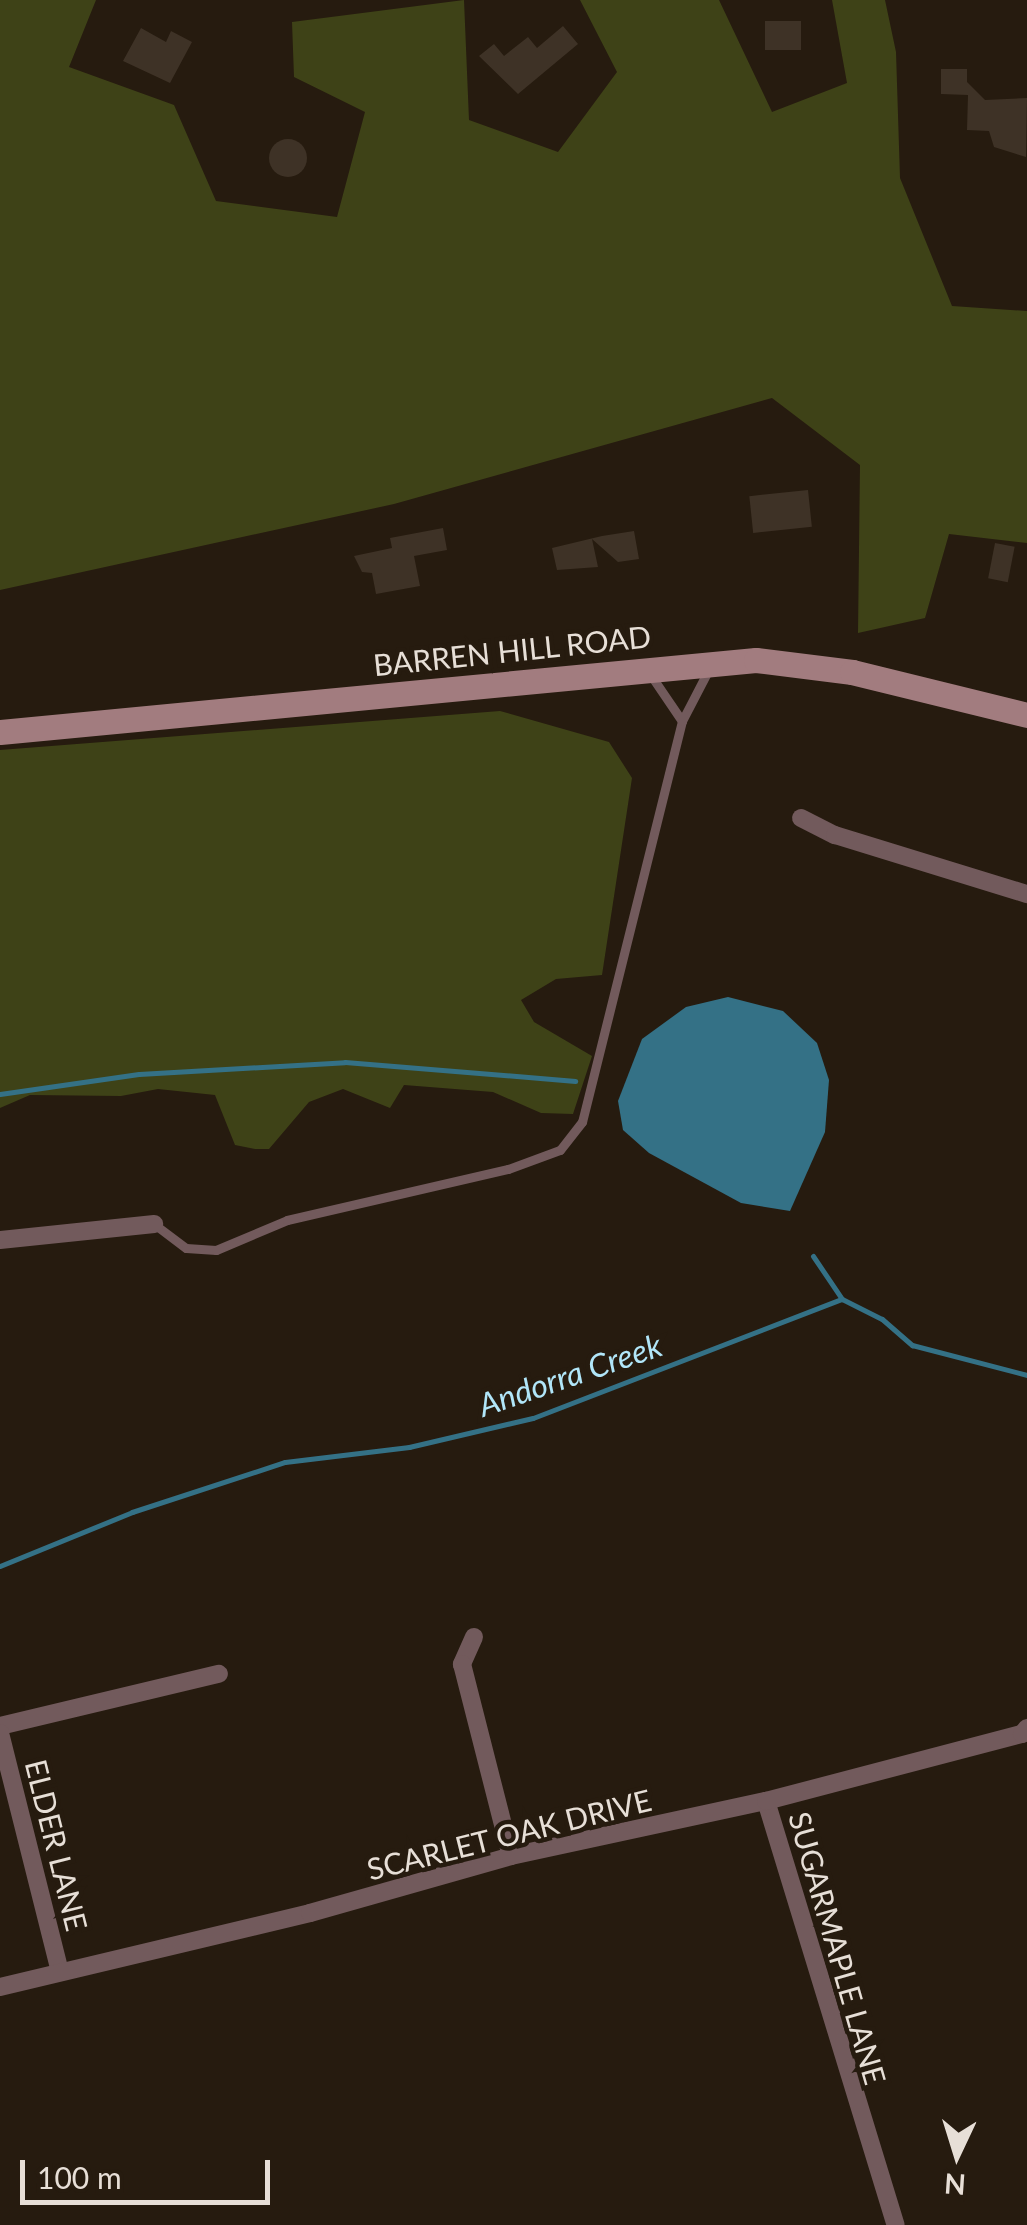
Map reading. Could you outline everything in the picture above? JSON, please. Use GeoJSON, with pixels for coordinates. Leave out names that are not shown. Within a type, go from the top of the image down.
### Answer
{"type":"FeatureCollection","features":[{"type":"Feature","properties":{"kind":"street","name":"BARREN HILL ROAD"},"geometry":{"type":"LineString","coordinates":[[0,732],[712,662],[823,666],[1027,715]]}},
{"type":"Feature","properties":{"kind":"street"},"geometry":{"type":"LineString","coordinates":[[801,818],[835,835],[1027,894]]}},
{"type":"Feature","properties":{"kind":"street"},"geometry":{"type":"LineString","coordinates":[[0,1240],[154,1224]]}},
{"type":"Feature","properties":{"kind":"street"},"geometry":{"type":"LineString","coordinates":[[474,1636],[462,1664],[510,1856]]}},
{"type":"Feature","properties":{"kind":"street"},"geometry":{"type":"LineString","coordinates":[[0,1730],[219,1674]]}},
{"type":"Feature","properties":{"kind":"street","name":"ELDER LANE"},"geometry":{"type":"LineString","coordinates":[[0,1730],[60,1970]]}},
{"type":"Feature","properties":{"kind":"street","name":"SCARLET OAK DRIVE"},"geometry":{"type":"LineString","coordinates":[[0,1987],[310,1913],[510,1856],[766,1801],[1025,1736]]}},
{"type":"Feature","properties":{"kind":"street","name":"SUGARMAPLE LANE"},"geometry":{"type":"LineString","coordinates":[[766,1801],[896,2225]]}},
{"type":"Feature","properties":{"kind":"lane"},"geometry":{"type":"LineString","coordinates":[[154,1224],[186,1248],[216,1250],[313,1213],[508,1169],[560,1150],[582,1122],[612,1022],[682,721],[712,662]]}},
{"type":"Feature","properties":{"kind":"lane"},"geometry":{"type":"LineString","coordinates":[[646,668],[682,721]]}},
{"type":"Feature","properties":{"kind":"green space"},"geometry":{"type":"Polygon","coordinates":[[[0,0],[96,0],[69,67],[174,105],[216,201],[337,217],[365,112],[294,77],[292,22],[464,0],[469,120],[558,152],[617,72],[580,0],[719,0],[772,112],[847,83],[832,0],[885,0],[896,52],[900,178],[952,306],[1027,311],[1027,543],[949,534],[925,618],[858,633],[860,465],[772,398],[394,504],[0,590],[0,0]]]}},
{"type":"Feature","properties":{"kind":"green space"},"geometry":{"type":"Polygon","coordinates":[[[500,711],[609,742],[632,778],[602,975],[556,979],[521,1000],[534,1022],[592,1056],[573,1114],[541,1113],[493,1092],[404,1085],[390,1108],[343,1089],[309,1102],[269,1149],[255,1149],[235,1145],[215,1095],[158,1089],[121,1096],[30,1095],[0,1108],[0,750],[500,711]]]}},
{"type":"Feature","properties":{"kind":"water"},"geometry":{"type":"Polygon","coordinates":[[[728,997],[783,1011],[817,1043],[829,1080],[825,1132],[790,1211],[741,1203],[649,1153],[623,1130],[618,1101],[642,1039],[686,1007],[728,997]]]}},
{"type":"Feature","properties":{"kind":"building"},"geometry":{"type":"Polygon","coordinates":[[[765,21],[801,21],[801,50],[765,50],[765,21]]]}},
{"type":"Feature","properties":{"kind":"building"},"geometry":{"type":"Polygon","coordinates":[[[563,26],[578,44],[518,94],[479,56],[494,44],[504,56],[528,37],[537,48],[563,26]]]}},
{"type":"Feature","properties":{"kind":"building"},"geometry":{"type":"Polygon","coordinates":[[[141,28],[166,42],[171,31],[192,42],[170,83],[123,61],[141,28]]]}},
{"type":"Feature","properties":{"kind":"building"},"geometry":{"type":"Polygon","coordinates":[[[941,69],[967,69],[967,82],[985,100],[1027,98],[1026,157],[994,147],[989,131],[967,130],[968,95],[941,94],[941,69]]]}},
{"type":"Feature","properties":{"kind":"building"},"geometry":{"type":"Polygon","coordinates":[[[288,139],[302,144],[307,158],[302,172],[288,177],[274,172],[269,158],[274,144],[288,139]]]}},
{"type":"Feature","properties":{"kind":"building"},"geometry":{"type":"Polygon","coordinates":[[[808,490],[812,527],[753,533],[749,496],[808,490]]]}},
{"type":"Feature","properties":{"kind":"building"},"geometry":{"type":"Polygon","coordinates":[[[443,528],[447,550],[414,556],[420,586],[376,594],[372,573],[362,572],[354,556],[392,548],[390,538],[443,528]]]}},
{"type":"Feature","properties":{"kind":"building"},"geometry":{"type":"Polygon","coordinates":[[[634,531],[639,559],[618,562],[592,539],[598,567],[557,570],[552,548],[602,536],[634,531]]]}},
{"type":"Feature","properties":{"kind":"building"},"geometry":{"type":"Polygon","coordinates":[[[995,543],[1015,547],[1008,582],[988,578],[995,543]]]}},
{"type":"Feature","properties":{"kind":"waterway"},"geometry":{"type":"LineString","coordinates":[[0,1094],[139,1074],[345,1062],[575,1081]]}},
{"type":"Feature","properties":{"kind":"waterway"},"geometry":{"type":"LineString","coordinates":[[813,1256],[842,1299]]}},
{"type":"Feature","properties":{"kind":"waterway","name":"Andorra Creek"},"geometry":{"type":"LineString","coordinates":[[0,1566],[132,1512],[285,1462],[409,1447],[533,1418],[842,1299],[882,1319],[912,1345],[1027,1375]]}}]}
